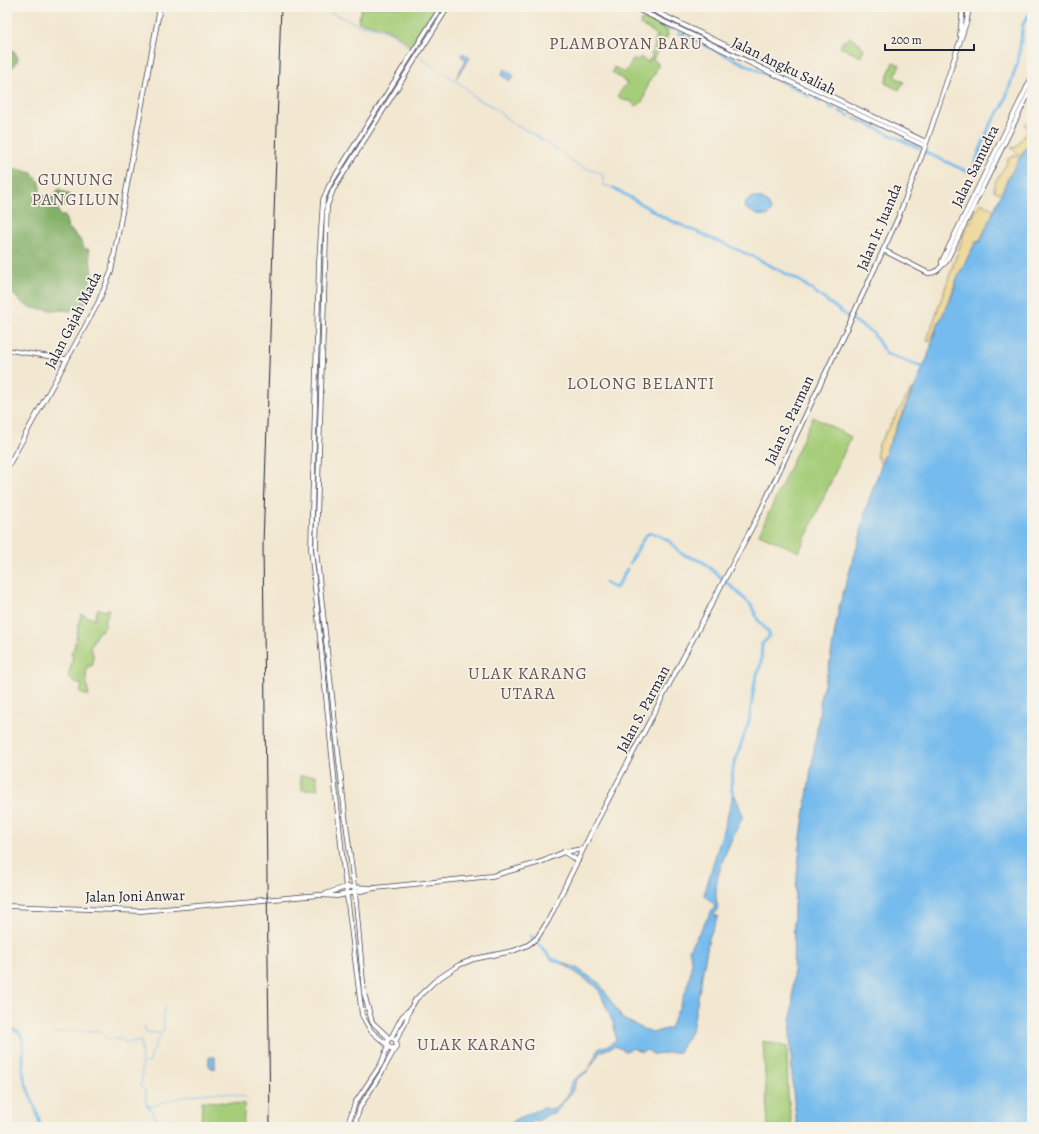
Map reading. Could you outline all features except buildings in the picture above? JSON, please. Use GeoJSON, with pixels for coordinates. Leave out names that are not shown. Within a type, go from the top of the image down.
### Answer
{"type":"FeatureCollection","features":[{"type":"Feature","properties":{"kind":"main road","name":"Jalan Gajah Mada"},"geometry":{"type":"LineString","coordinates":[[7,468],[9,461],[98,303],[113,263],[160,7]]}},
{"type":"Feature","properties":{"kind":"main road"},"geometry":{"type":"LineString","coordinates":[[396,1040],[390,1038],[372,1022],[365,998],[355,893],[353,887],[316,549],[318,384],[316,335],[323,200],[329,186],[441,7]]}},
{"type":"Feature","properties":{"kind":"main road"},"geometry":{"type":"LineString","coordinates":[[318,384],[322,335],[328,200],[448,7]]}},
{"type":"Feature","properties":{"kind":"main road","name":"Jalan Angku Saliah"},"geometry":{"type":"LineString","coordinates":[[633,7],[925,144]]}},
{"type":"Feature","properties":{"kind":"main road","name":"Jalan Angku Saliah"},"geometry":{"type":"LineString","coordinates":[[646,7],[925,144]]}},
{"type":"Feature","properties":{"kind":"main road"},"geometry":{"type":"LineString","coordinates":[[960,39],[963,7]]}},
{"type":"Feature","properties":{"kind":"main road"},"geometry":{"type":"LineString","coordinates":[[960,39],[969,14],[969,7]]}},
{"type":"Feature","properties":{"kind":"main road","name":"Jalan Ir. Juanda"},"geometry":{"type":"LineString","coordinates":[[850,320],[898,218],[925,144],[960,39]]}},
{"type":"Feature","properties":{"kind":"main road","name":"Jalan Samudra"},"geometry":{"type":"LineString","coordinates":[[883,250],[928,273],[936,272],[942,265],[942,261],[1003,140],[1032,78]]}},
{"type":"Feature","properties":{"kind":"main road","name":"Jalan Samudra"},"geometry":{"type":"LineString","coordinates":[[1003,140],[1032,86]]}},
{"type":"Feature","properties":{"kind":"main road"},"geometry":{"type":"LineString","coordinates":[[368,123],[373,126]]}},
{"type":"Feature","properties":{"kind":"main road","name":"Jalan S. Parman"},"geometry":{"type":"LineString","coordinates":[[354,1127],[360,1107],[397,1045],[396,1040],[409,1011],[424,990],[459,965],[474,959],[521,948],[532,942],[537,938],[548,921],[583,849],[759,514],[850,320]]}},
{"type":"Feature","properties":{"kind":"main road"},"geometry":{"type":"LineString","coordinates":[[316,335],[322,335]]}},
{"type":"Feature","properties":{"kind":"main road"},"geometry":{"type":"LineString","coordinates":[[318,399],[311,549],[346,887],[362,1015],[371,1031],[387,1045],[394,1048]]}},
{"type":"Feature","properties":{"kind":"main road"},"geometry":{"type":"LineString","coordinates":[[324,678],[330,677]]}},
{"type":"Feature","properties":{"kind":"main road"},"geometry":{"type":"LineString","coordinates":[[319,895],[347,894],[375,888],[492,876],[533,864],[564,852],[583,849]]}},
{"type":"Feature","properties":{"kind":"main road"},"geometry":{"type":"LineString","coordinates":[[564,852],[578,861]]}},
{"type":"Feature","properties":{"kind":"main road"},"geometry":{"type":"LineString","coordinates":[[319,895],[346,887],[375,888]]}},
{"type":"Feature","properties":{"kind":"main road","name":"Jalan Joni Anwar"},"geometry":{"type":"LineString","coordinates":[[7,906],[142,911],[319,895]]}},
{"type":"Feature","properties":{"kind":"main road"},"geometry":{"type":"LineString","coordinates":[[347,1127],[355,1103],[381,1064],[390,1038],[402,1017],[409,1011]]}},
{"type":"Feature","properties":{"kind":"street"},"geometry":{"type":"LineString","coordinates":[[7,350],[66,359]]}},
{"type":"Feature","properties":{"kind":"green space"},"geometry":{"type":"Polygon","coordinates":[[[362,7],[438,7],[412,48],[399,36],[388,29],[358,22],[362,7]]]}},
{"type":"Feature","properties":{"kind":"green space"},"geometry":{"type":"Polygon","coordinates":[[[644,19],[667,30],[668,35],[653,59],[651,54],[655,45],[655,38],[659,36],[655,36],[654,32],[640,25],[641,20],[643,21],[644,19]]]}},
{"type":"Feature","properties":{"kind":"green space"},"geometry":{"type":"Polygon","coordinates":[[[849,37],[861,44],[860,46],[864,48],[861,57],[840,47],[843,41],[847,41],[849,37]]]}},
{"type":"Feature","properties":{"kind":"green space"},"geometry":{"type":"Polygon","coordinates":[[[7,48],[14,51],[18,58],[17,62],[7,74],[7,48]]]}},
{"type":"Feature","properties":{"kind":"green space"},"geometry":{"type":"Polygon","coordinates":[[[640,57],[648,62],[650,58],[658,63],[658,66],[648,83],[643,100],[639,105],[635,106],[628,100],[626,101],[617,96],[627,83],[612,72],[614,67],[625,73],[633,59],[637,61],[640,57]]]}},
{"type":"Feature","properties":{"kind":"green space"},"geometry":{"type":"Polygon","coordinates":[[[893,62],[900,65],[895,77],[904,82],[899,90],[885,83],[893,62]]]}},
{"type":"Feature","properties":{"kind":"green space"},"geometry":{"type":"Polygon","coordinates":[[[7,166],[32,173],[40,182],[40,194],[51,199],[59,189],[70,195],[67,205],[57,208],[60,216],[65,216],[68,227],[79,238],[85,249],[89,249],[92,275],[87,291],[87,303],[77,305],[71,311],[40,309],[29,307],[7,290],[7,166]]]}},
{"type":"Feature","properties":{"kind":"green space"},"geometry":{"type":"Polygon","coordinates":[[[813,417],[851,437],[799,552],[759,534],[813,417]]]}},
{"type":"Feature","properties":{"kind":"green space"},"geometry":{"type":"Polygon","coordinates":[[[98,608],[104,611],[109,608],[107,619],[103,619],[106,625],[101,631],[98,632],[90,647],[93,654],[93,665],[87,667],[86,680],[89,696],[80,693],[82,685],[74,683],[68,677],[73,656],[70,654],[74,648],[81,614],[94,619],[98,608]]]}},
{"type":"Feature","properties":{"kind":"green space"},"geometry":{"type":"Polygon","coordinates":[[[316,775],[318,789],[302,790],[300,776],[316,775]]]}},
{"type":"Feature","properties":{"kind":"green space"},"geometry":{"type":"Polygon","coordinates":[[[763,1041],[787,1047],[788,1095],[792,1127],[768,1127],[763,1041]]]}},
{"type":"Feature","properties":{"kind":"green space"},"geometry":{"type":"Polygon","coordinates":[[[202,1101],[245,1104],[243,1127],[201,1127],[202,1101]]]}},
{"type":"Feature","properties":{"kind":"sand"},"geometry":{"type":"Polygon","coordinates":[[[1026,123],[1032,125],[1032,138],[1021,156],[1011,148],[1017,147],[1028,131],[1029,128],[1025,126],[1026,123]]]}},
{"type":"Feature","properties":{"kind":"sand"},"geometry":{"type":"Polygon","coordinates":[[[1015,155],[1020,158],[1001,194],[994,190],[995,182],[1005,167],[1008,159],[1015,155]]]}},
{"type":"Feature","properties":{"kind":"sand"},"geometry":{"type":"Polygon","coordinates":[[[980,203],[995,210],[979,242],[976,242],[958,276],[946,309],[930,341],[927,340],[964,234],[980,203]]]}},
{"type":"Feature","properties":{"kind":"sand"},"geometry":{"type":"Polygon","coordinates":[[[911,390],[881,464],[879,461],[880,458],[876,457],[879,444],[911,390]]]}},
{"type":"Feature","properties":{"kind":"water"},"geometry":{"type":"Polygon","coordinates":[[[463,53],[470,58],[456,78],[466,60],[461,56],[463,53]]]}},
{"type":"Feature","properties":{"kind":"water"},"geometry":{"type":"Polygon","coordinates":[[[505,69],[514,76],[510,81],[501,75],[505,69]]]}},
{"type":"Feature","properties":{"kind":"water"},"geometry":{"type":"Polygon","coordinates":[[[1032,138],[1032,1127],[797,1127],[793,1092],[790,1035],[793,997],[794,906],[801,837],[821,695],[829,667],[839,607],[860,537],[866,508],[887,449],[927,359],[938,324],[951,299],[958,276],[976,242],[980,242],[1008,178],[1032,138]]]}},
{"type":"Feature","properties":{"kind":"water"},"geometry":{"type":"Polygon","coordinates":[[[753,197],[762,199],[769,205],[771,211],[768,216],[757,215],[745,208],[746,201],[753,197]]]}},
{"type":"Feature","properties":{"kind":"water"},"geometry":{"type":"Polygon","coordinates":[[[732,795],[735,795],[743,816],[727,849],[716,885],[718,908],[714,915],[718,916],[709,938],[692,1030],[679,1052],[653,1054],[647,1050],[641,1052],[632,1048],[626,1051],[615,1046],[600,1052],[589,1069],[599,1048],[609,1045],[616,1040],[614,1025],[598,988],[562,963],[575,967],[599,983],[623,1019],[652,1033],[670,1028],[683,1000],[689,980],[691,959],[689,949],[715,906],[704,895],[732,800],[732,795]]]}},
{"type":"Feature","properties":{"kind":"water"},"geometry":{"type":"Polygon","coordinates":[[[209,1057],[215,1057],[215,1069],[209,1067],[209,1057]]]}},
{"type":"Feature","properties":{"kind":"water"},"geometry":{"type":"Polygon","coordinates":[[[589,1069],[577,1079],[572,1092],[555,1113],[549,1114],[538,1121],[533,1120],[528,1126],[524,1123],[521,1127],[514,1127],[512,1123],[514,1120],[543,1108],[552,1109],[559,1105],[568,1094],[571,1082],[589,1069]]]}},
{"type":"Feature","properties":{"kind":"water"},"geometry":{"type":"Polygon","coordinates":[[[453,1122],[478,1127],[411,1127],[453,1122]]]}},
{"type":"Feature","properties":{"kind":"waterway"},"geometry":{"type":"LineString","coordinates":[[320,7],[358,25],[373,27],[393,34],[412,51]]}},
{"type":"Feature","properties":{"kind":"waterway"},"geometry":{"type":"LineString","coordinates":[[925,152],[968,172],[972,171],[990,125],[1003,106],[1018,61],[1023,24],[1032,10]]}},
{"type":"Feature","properties":{"kind":"waterway"},"geometry":{"type":"LineString","coordinates":[[644,16],[671,29]]}},
{"type":"Feature","properties":{"kind":"waterway"},"geometry":{"type":"LineString","coordinates":[[679,33],[803,92]]}},
{"type":"Feature","properties":{"kind":"waterway"},"geometry":{"type":"LineString","coordinates":[[420,56],[429,64],[465,87],[475,98],[492,106],[515,125],[528,131],[564,154],[567,158],[581,167],[603,174],[603,185],[614,188]]}},
{"type":"Feature","properties":{"kind":"waterway"},"geometry":{"type":"LineString","coordinates":[[816,100],[820,102]]}},
{"type":"Feature","properties":{"kind":"waterway"},"geometry":{"type":"LineString","coordinates":[[830,107],[834,108]]}},
{"type":"Feature","properties":{"kind":"waterway"},"geometry":{"type":"LineString","coordinates":[[840,111],[849,116]]}},
{"type":"Feature","properties":{"kind":"waterway"},"geometry":{"type":"LineString","coordinates":[[854,118],[919,148]]}},
{"type":"Feature","properties":{"kind":"waterway"},"geometry":{"type":"LineString","coordinates":[[614,188],[665,218],[754,257],[800,281],[847,316],[873,333],[886,354],[923,367]]}},
{"type":"Feature","properties":{"kind":"waterway"},"geometry":{"type":"LineString","coordinates":[[630,563],[645,536],[650,533],[656,534],[669,541],[682,554],[703,562],[732,587],[751,605],[758,620],[769,633],[769,637],[762,644],[761,663],[755,681],[749,721],[733,768],[731,786],[733,795]]}},
{"type":"Feature","properties":{"kind":"waterway"},"geometry":{"type":"LineString","coordinates":[[605,583],[615,588],[617,587],[627,569]]}},
{"type":"Feature","properties":{"kind":"waterway"},"geometry":{"type":"LineString","coordinates":[[531,936],[552,959],[562,963]]}},
{"type":"Feature","properties":{"kind":"waterway"},"geometry":{"type":"LineString","coordinates":[[145,1063],[150,1062],[153,1049],[164,1029],[163,1013],[166,1007]]}},
{"type":"Feature","properties":{"kind":"waterway"},"geometry":{"type":"LineString","coordinates":[[7,1027],[19,1032],[23,1042],[24,1077],[38,1114],[40,1127]]}},
{"type":"Feature","properties":{"kind":"waterway"},"geometry":{"type":"LineString","coordinates":[[144,1027],[146,1032],[160,1033]]}},
{"type":"Feature","properties":{"kind":"waterway"},"geometry":{"type":"LineString","coordinates":[[67,1032],[79,1031]]}},
{"type":"Feature","properties":{"kind":"waterway"},"geometry":{"type":"LineString","coordinates":[[82,1031],[99,1031],[108,1039],[122,1039]]}},
{"type":"Feature","properties":{"kind":"waterway"},"geometry":{"type":"LineString","coordinates":[[54,1033],[64,1032]]}},
{"type":"Feature","properties":{"kind":"waterway"},"geometry":{"type":"LineString","coordinates":[[123,1042],[141,1041],[142,1068]]}},
{"type":"Feature","properties":{"kind":"waterway"},"geometry":{"type":"LineString","coordinates":[[142,1069],[140,1085],[145,1091],[147,1105]]}},
{"type":"Feature","properties":{"kind":"waterway"},"geometry":{"type":"LineString","coordinates":[[161,1127],[149,1107],[185,1096],[199,1094],[225,1093],[248,1099]]}},
{"type":"Feature","properties":{"kind":"railway"},"geometry":{"type":"LineString","coordinates":[[270,1127],[263,544],[281,7]]}},
{"type":"Feature","properties":{"kind":"district","name":"PLAMBOYAN BARU"},"geometry":{"type":"Point","coordinates":[626,43]}},
{"type":"Feature","properties":{"kind":"district","name":"GUNUNG PANGILUN"},"geometry":{"type":"Point","coordinates":[76,189]}},
{"type":"Feature","properties":{"kind":"district","name":"LOLONG BELANTI"},"geometry":{"type":"Point","coordinates":[641,383]}},
{"type":"Feature","properties":{"kind":"district","name":"ULAK KARANG UTARA"},"geometry":{"type":"Point","coordinates":[528,683]}},
{"type":"Feature","properties":{"kind":"district","name":"ULAK KARANG"},"geometry":{"type":"Point","coordinates":[477,1044]}}]}
